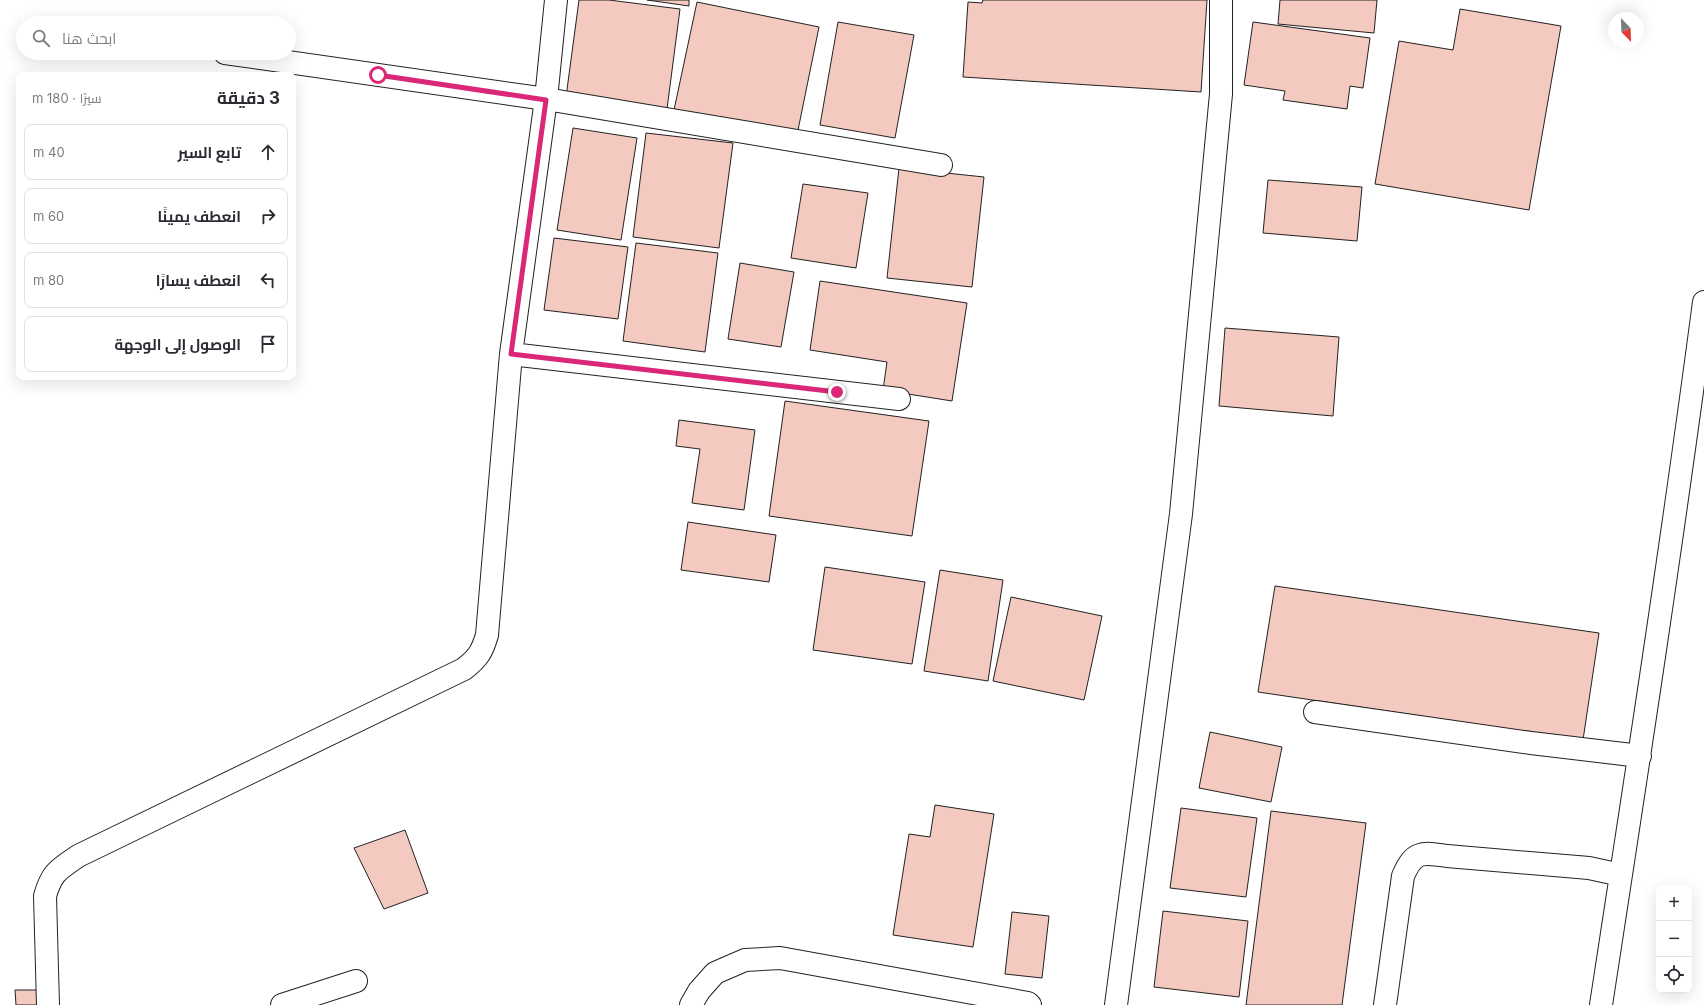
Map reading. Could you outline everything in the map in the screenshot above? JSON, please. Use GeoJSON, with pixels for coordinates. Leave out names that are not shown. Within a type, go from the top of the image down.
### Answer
{"type":"FeatureCollection","features":[{"type":"Feature","properties":{"kind":"street"},"geometry":{"type":"LineString","coordinates":[[48,1005],[45,896],[49,881],[57,870],[78,856],[464,669],[477,659],[484,646],[487,635],[511,354],[546,100],[556,0]]}},
{"type":"Feature","properties":{"kind":"street"},"geometry":{"type":"LineString","coordinates":[[1116,1005],[1181,514],[1221,94],[1220,0]]}},
{"type":"Feature","properties":{"kind":"street"},"geometry":{"type":"LineString","coordinates":[[273,60],[546,100],[941,165]]}},
{"type":"Feature","properties":{"kind":"street"},"geometry":{"type":"LineString","coordinates":[[1601,1005],[1640,756],[1704,302]]}},
{"type":"Feature","properties":{"kind":"street"},"geometry":{"type":"LineString","coordinates":[[511,354],[899,399]]}},
{"type":"Feature","properties":{"kind":"street"},"geometry":{"type":"LineString","coordinates":[[1315,712],[1531,743],[1640,756]]}},
{"type":"Feature","properties":{"kind":"street"},"geometry":{"type":"LineString","coordinates":[[1385,1005],[1403,876],[1409,863],[1415,856],[1426,852],[1447,856],[1589,868],[1621,875]]}},
{"type":"Feature","properties":{"kind":"street"},"geometry":{"type":"LineString","coordinates":[[691,1005],[699,991],[715,973],[745,960],[780,958],[1028,1003],[1030,1005]]}},
{"type":"Feature","properties":{"kind":"street"},"geometry":{"type":"LineString","coordinates":[[282,1005],[356,981]]}},
{"type":"Feature","properties":{"kind":"building"},"geometry":{"type":"Polygon","coordinates":[[[579,0],[609,0],[680,9],[667,109],[566,97],[579,0]]]}},
{"type":"Feature","properties":{"kind":"building"},"geometry":{"type":"Polygon","coordinates":[[[647,0],[689,0],[689,6],[647,0]]]}},
{"type":"Feature","properties":{"kind":"building"},"geometry":{"type":"Polygon","coordinates":[[[983,0],[1207,0],[1201,92],[963,77],[968,2],[982,3],[983,0]]]}},
{"type":"Feature","properties":{"kind":"building"},"geometry":{"type":"Polygon","coordinates":[[[1280,0],[1377,0],[1374,33],[1278,24],[1280,0]]]}},
{"type":"Feature","properties":{"kind":"building"},"geometry":{"type":"Polygon","coordinates":[[[697,2],[819,27],[797,135],[674,110],[697,2]]]}},
{"type":"Feature","properties":{"kind":"building"},"geometry":{"type":"Polygon","coordinates":[[[1460,9],[1561,26],[1529,210],[1375,184],[1399,41],[1453,50],[1460,9]]]}},
{"type":"Feature","properties":{"kind":"building"},"geometry":{"type":"Polygon","coordinates":[[[838,22],[914,35],[895,138],[820,125],[838,22]]]}},
{"type":"Feature","properties":{"kind":"building"},"geometry":{"type":"Polygon","coordinates":[[[1253,22],[1370,38],[1363,88],[1350,86],[1347,109],[1283,100],[1285,91],[1244,85],[1253,22]]]}},
{"type":"Feature","properties":{"kind":"building"},"geometry":{"type":"Polygon","coordinates":[[[573,128],[637,138],[621,240],[557,230],[573,128]]]}},
{"type":"Feature","properties":{"kind":"building"},"geometry":{"type":"Polygon","coordinates":[[[646,133],[733,143],[719,248],[633,237],[646,133]]]}},
{"type":"Feature","properties":{"kind":"building"},"geometry":{"type":"Polygon","coordinates":[[[899,168],[984,177],[972,287],[887,278],[899,168]]]}},
{"type":"Feature","properties":{"kind":"building"},"geometry":{"type":"Polygon","coordinates":[[[1268,180],[1362,187],[1357,241],[1263,233],[1268,180]]]}},
{"type":"Feature","properties":{"kind":"building"},"geometry":{"type":"Polygon","coordinates":[[[803,184],[868,193],[856,268],[791,258],[803,184]]]}},
{"type":"Feature","properties":{"kind":"building"},"geometry":{"type":"Polygon","coordinates":[[[554,238],[628,247],[618,319],[544,310],[554,238]]]}},
{"type":"Feature","properties":{"kind":"building"},"geometry":{"type":"Polygon","coordinates":[[[636,243],[718,253],[705,352],[623,341],[636,243]]]}},
{"type":"Feature","properties":{"kind":"building"},"geometry":{"type":"Polygon","coordinates":[[[740,263],[794,272],[781,347],[728,339],[740,263]]]}},
{"type":"Feature","properties":{"kind":"building"},"geometry":{"type":"Polygon","coordinates":[[[820,281],[967,303],[952,401],[883,390],[887,362],[810,350],[820,281]]]}},
{"type":"Feature","properties":{"kind":"building"},"geometry":{"type":"Polygon","coordinates":[[[1225,328],[1339,337],[1333,416],[1219,406],[1225,328]]]}},
{"type":"Feature","properties":{"kind":"building"},"geometry":{"type":"Polygon","coordinates":[[[785,401],[929,421],[912,536],[769,516],[785,401]]]}},
{"type":"Feature","properties":{"kind":"building"},"geometry":{"type":"Polygon","coordinates":[[[679,420],[755,430],[744,510],[692,503],[700,449],[676,446],[679,420]]]}},
{"type":"Feature","properties":{"kind":"building"},"geometry":{"type":"Polygon","coordinates":[[[688,522],[776,535],[769,582],[681,570],[688,522]]]}},
{"type":"Feature","properties":{"kind":"building"},"geometry":{"type":"Polygon","coordinates":[[[825,567],[925,582],[912,664],[813,650],[825,567]]]}},
{"type":"Feature","properties":{"kind":"building"},"geometry":{"type":"Polygon","coordinates":[[[940,570],[1003,580],[988,681],[924,671],[940,570]]]}},
{"type":"Feature","properties":{"kind":"building"},"geometry":{"type":"Polygon","coordinates":[[[1275,586],[1599,633],[1583,740],[1258,692],[1275,586]]]}},
{"type":"Feature","properties":{"kind":"building"},"geometry":{"type":"Polygon","coordinates":[[[1011,597],[1102,616],[1084,700],[993,681],[1011,597]]]}},
{"type":"Feature","properties":{"kind":"building"},"geometry":{"type":"Polygon","coordinates":[[[1210,732],[1282,747],[1271,802],[1199,788],[1210,732]]]}},
{"type":"Feature","properties":{"kind":"building"},"geometry":{"type":"Polygon","coordinates":[[[935,805],[994,814],[973,947],[893,935],[909,834],[930,837],[935,805]]]}},
{"type":"Feature","properties":{"kind":"building"},"geometry":{"type":"Polygon","coordinates":[[[1181,808],[1257,818],[1246,897],[1170,888],[1181,808]]]}},
{"type":"Feature","properties":{"kind":"building"},"geometry":{"type":"Polygon","coordinates":[[[1271,811],[1366,823],[1342,1005],[1246,1005],[1271,811]]]}},
{"type":"Feature","properties":{"kind":"building"},"geometry":{"type":"Polygon","coordinates":[[[405,830],[428,893],[384,909],[354,848],[405,830]]]}},
{"type":"Feature","properties":{"kind":"building"},"geometry":{"type":"Polygon","coordinates":[[[1163,911],[1248,921],[1239,997],[1154,987],[1163,911]]]}},
{"type":"Feature","properties":{"kind":"building"},"geometry":{"type":"Polygon","coordinates":[[[1012,912],[1049,916],[1042,978],[1005,974],[1012,912]]]}},
{"type":"Feature","properties":{"kind":"building"},"geometry":{"type":"Polygon","coordinates":[[[15,990],[43,990],[43,1005],[16,1005],[15,990]]]}},
{"type":"Feature","properties":{"kind":"route"},"geometry":{"type":"LineString","coordinates":[[378,75],[546,100],[511,354],[837,392]]}}]}
